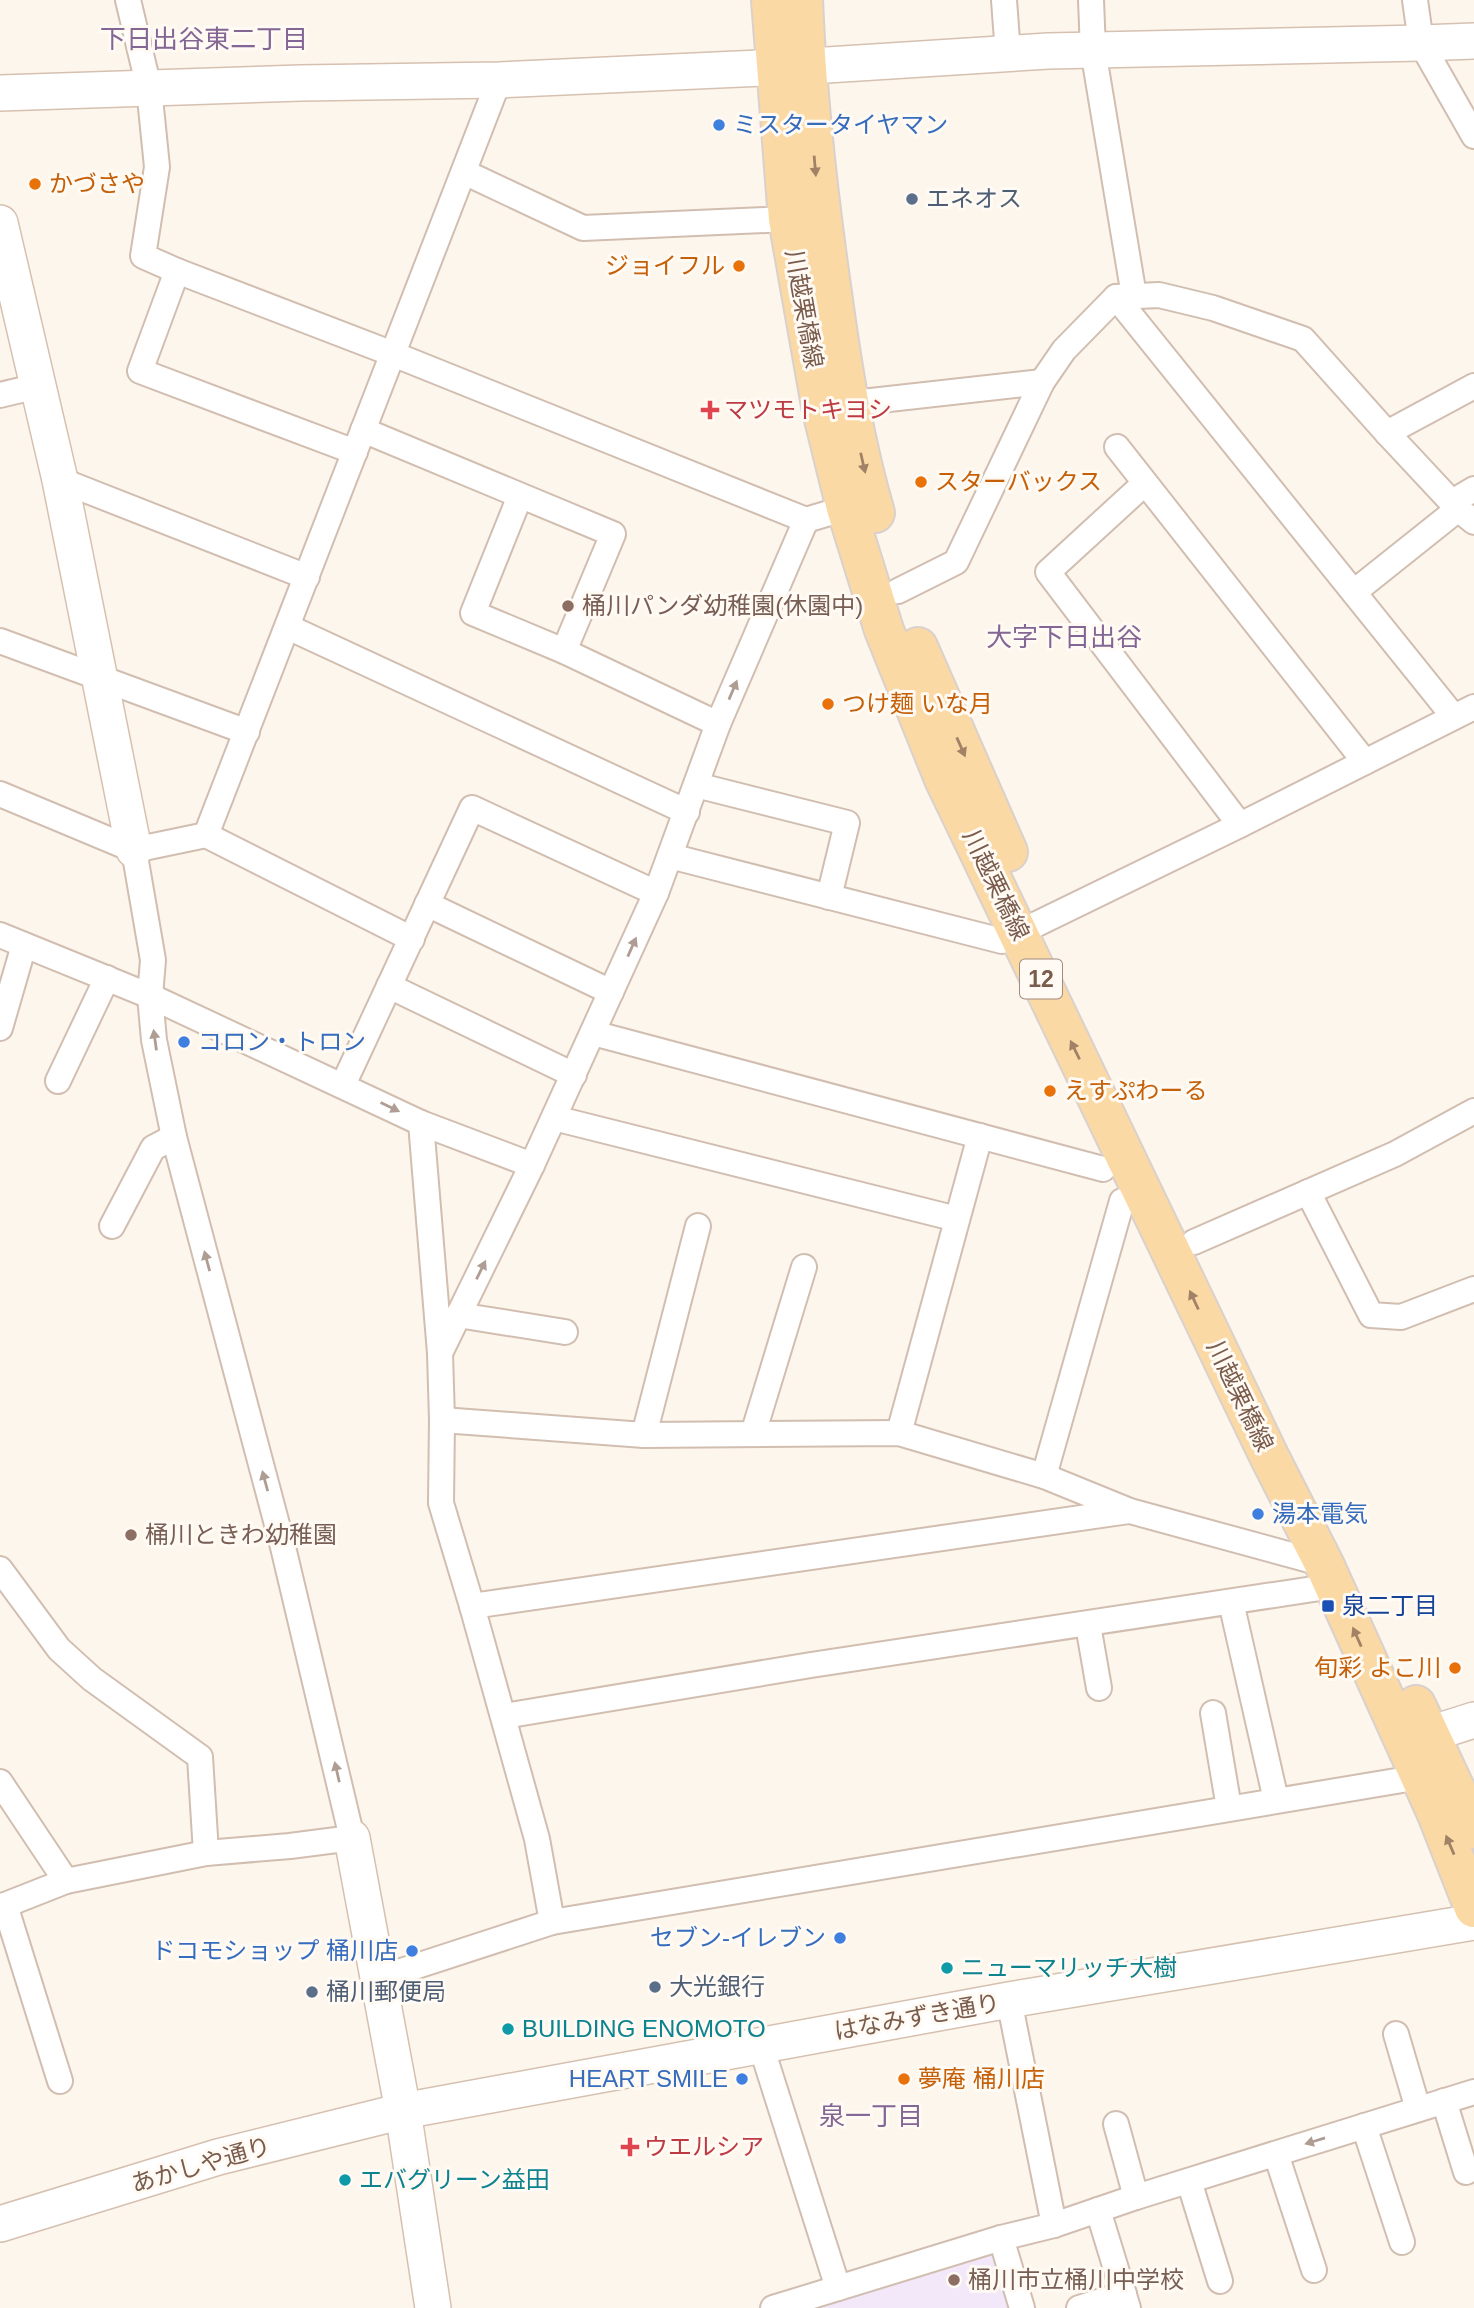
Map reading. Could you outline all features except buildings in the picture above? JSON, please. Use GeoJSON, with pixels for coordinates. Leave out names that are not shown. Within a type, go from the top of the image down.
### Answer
{"type":"FeatureCollection","features":[{"type":"Feature","properties":{"kind":"main road","name":"川越栗橋線"},"geometry":{"type":"LineString","coordinates":[[771,0],[790,66],[820,220],[849,406],[872,502],[898,591],[924,663],[1029,927],[1269,1456],[1329,1575],[1457,1861],[1474,1908]]}},
{"type":"Feature","properties":{"kind":"main road","name":"川越栗橋線"},"geometry":{"type":"LineString","coordinates":[[803,0],[790,66],[788,219],[822,411],[846,508],[884,630],[944,779],[1117,1078],[1474,1829]]}},
{"type":"Feature","properties":{"kind":"street"},"geometry":{"type":"LineString","coordinates":[[128,0],[149,88],[158,167],[143,256],[806,520],[846,508]]}},
{"type":"Feature","properties":{"kind":"street"},"geometry":{"type":"LineString","coordinates":[[1004,0],[1008,54]]}},
{"type":"Feature","properties":{"kind":"street"},"geometry":{"type":"LineString","coordinates":[[670,856],[1002,941],[1464,712],[1354,592],[1125,296],[1093,50],[1091,0]]}},
{"type":"Feature","properties":{"kind":"street"},"geometry":{"type":"LineString","coordinates":[[1415,0],[1421,43],[1474,136]]}},
{"type":"Feature","properties":{"kind":"street"},"geometry":{"type":"LineString","coordinates":[[0,93],[499,80],[1093,50],[1474,40]]}},
{"type":"Feature","properties":{"kind":"street"},"geometry":{"type":"LineString","coordinates":[[206,835],[499,80]]}},
{"type":"Feature","properties":{"kind":"street"},"geometry":{"type":"LineString","coordinates":[[464,173],[583,228],[788,219]]}},
{"type":"Feature","properties":{"kind":"street"},"geometry":{"type":"LineString","coordinates":[[0,223],[60,480],[97,676],[134,850],[153,960],[150,996],[154,1040],[174,1137],[282,1547],[352,1838],[404,2111],[433,2308]]}},
{"type":"Feature","properties":{"kind":"street"},"geometry":{"type":"LineString","coordinates":[[177,271],[140,371],[520,496],[613,534],[564,651]]}},
{"type":"Feature","properties":{"kind":"street"},"geometry":{"type":"LineString","coordinates":[[898,591],[956,562],[1042,382],[1064,350],[1125,296],[1159,295],[1213,308],[1303,339],[1461,511]]}},
{"type":"Feature","properties":{"kind":"street"},"geometry":{"type":"LineString","coordinates":[[849,406],[862,402],[1042,382]]}},
{"type":"Feature","properties":{"kind":"street"},"geometry":{"type":"LineString","coordinates":[[0,395],[38,386]]}},
{"type":"Feature","properties":{"kind":"street"},"geometry":{"type":"LineString","coordinates":[[1387,433],[1474,386]]}},
{"type":"Feature","properties":{"kind":"street"},"geometry":{"type":"LineString","coordinates":[[1117,447],[1365,762]]}},
{"type":"Feature","properties":{"kind":"street"},"geometry":{"type":"LineString","coordinates":[[60,480],[307,577]]}},
{"type":"Feature","properties":{"kind":"street"},"geometry":{"type":"LineString","coordinates":[[1144,483],[1048,572],[1240,825]]}},
{"type":"Feature","properties":{"kind":"street"},"geometry":{"type":"LineString","coordinates":[[1354,592],[1461,511],[1474,489]]}},
{"type":"Feature","properties":{"kind":"street"},"geometry":{"type":"LineString","coordinates":[[520,496],[473,612],[564,651],[718,724]]}},
{"type":"Feature","properties":{"kind":"street"},"geometry":{"type":"LineString","coordinates":[[440,1353],[532,1165],[656,893],[718,724],[806,520]]}},
{"type":"Feature","properties":{"kind":"street"},"geometry":{"type":"LineString","coordinates":[[288,626],[687,812]]}},
{"type":"Feature","properties":{"kind":"street"},"geometry":{"type":"LineString","coordinates":[[0,641],[247,732]]}},
{"type":"Feature","properties":{"kind":"street"},"geometry":{"type":"LineString","coordinates":[[696,785],[847,823],[829,897]]}},
{"type":"Feature","properties":{"kind":"street"},"geometry":{"type":"LineString","coordinates":[[0,794],[134,850],[206,835],[412,939]]}},
{"type":"Feature","properties":{"kind":"street"},"geometry":{"type":"LineString","coordinates":[[343,1085],[472,808],[656,893]]}},
{"type":"Feature","properties":{"kind":"street"},"geometry":{"type":"LineString","coordinates":[[428,904],[611,992]]}},
{"type":"Feature","properties":{"kind":"street"},"geometry":{"type":"LineString","coordinates":[[0,935],[150,996],[421,1123],[532,1165]]}},
{"type":"Feature","properties":{"kind":"street"},"geometry":{"type":"LineString","coordinates":[[0,1028],[24,945]]}},
{"type":"Feature","properties":{"kind":"street"},"geometry":{"type":"LineString","coordinates":[[58,1082],[107,978]]}},
{"type":"Feature","properties":{"kind":"street"},"geometry":{"type":"LineString","coordinates":[[389,986],[574,1074]]}},
{"type":"Feature","properties":{"kind":"street"},"geometry":{"type":"LineString","coordinates":[[593,1033],[1104,1169]]}},
{"type":"Feature","properties":{"kind":"street"},"geometry":{"type":"LineString","coordinates":[[1194,1242],[1395,1154],[1474,1111]]}},
{"type":"Feature","properties":{"kind":"street"},"geometry":{"type":"LineString","coordinates":[[554,1118],[957,1219]]}},
{"type":"Feature","properties":{"kind":"street"},"geometry":{"type":"LineString","coordinates":[[421,1123],[440,1353],[441,1503],[537,1839],[552,1922]]}},
{"type":"Feature","properties":{"kind":"street"},"geometry":{"type":"LineString","coordinates":[[899,1433],[980,1136]]}},
{"type":"Feature","properties":{"kind":"street"},"geometry":{"type":"LineString","coordinates":[[112,1226],[153,1148],[174,1137]]}},
{"type":"Feature","properties":{"kind":"street"},"geometry":{"type":"LineString","coordinates":[[1308,1192],[1371,1315],[1401,1317],[1474,1289]]}},
{"type":"Feature","properties":{"kind":"street"},"geometry":{"type":"LineString","coordinates":[[1044,1476],[1122,1201]]}},
{"type":"Feature","properties":{"kind":"street"},"geometry":{"type":"LineString","coordinates":[[644,1435],[698,1226]]}},
{"type":"Feature","properties":{"kind":"street"},"geometry":{"type":"LineString","coordinates":[[753,1434],[804,1267]]}},
{"type":"Feature","properties":{"kind":"street"},"geometry":{"type":"LineString","coordinates":[[458,1315],[565,1332]]}},
{"type":"Feature","properties":{"kind":"street"},"geometry":{"type":"LineString","coordinates":[[442,1420],[644,1435],[899,1433],[1044,1476],[1130,1511],[1329,1575]]}},
{"type":"Feature","properties":{"kind":"street"},"geometry":{"type":"LineString","coordinates":[[472,1605],[1130,1511]]}},
{"type":"Feature","properties":{"kind":"street"},"geometry":{"type":"LineString","coordinates":[[504,1716],[811,1665],[1231,1602],[1329,1575]]}},
{"type":"Feature","properties":{"kind":"street"},"geometry":{"type":"LineString","coordinates":[[2,1576],[59,1649],[92,1679],[200,1757],[206,1853]]}},
{"type":"Feature","properties":{"kind":"street"},"geometry":{"type":"LineString","coordinates":[[1231,1602],[1276,1800]]}},
{"type":"Feature","properties":{"kind":"street"},"geometry":{"type":"LineString","coordinates":[[1088,1625],[1099,1688]]}},
{"type":"Feature","properties":{"kind":"street"},"geometry":{"type":"LineString","coordinates":[[1213,1713],[1229,1808]]}},
{"type":"Feature","properties":{"kind":"street"},"geometry":{"type":"LineString","coordinates":[[1430,1734],[1474,1720]]}},
{"type":"Feature","properties":{"kind":"street"},"geometry":{"type":"LineString","coordinates":[[380,1978],[552,1922],[1420,1777]]}},
{"type":"Feature","properties":{"kind":"street"},"geometry":{"type":"LineString","coordinates":[[0,1782],[66,1881]]}},
{"type":"Feature","properties":{"kind":"street"},"geometry":{"type":"LineString","coordinates":[[60,2081],[2,1906],[66,1881],[206,1853],[352,1838]]}},
{"type":"Feature","properties":{"kind":"street","name":"はなみずき通り"},"geometry":{"type":"LineString","coordinates":[[404,2111],[1009,2000],[1474,1922]]}},
{"type":"Feature","properties":{"kind":"street"},"geometry":{"type":"LineString","coordinates":[[1009,2000],[1054,2225]]}},
{"type":"Feature","properties":{"kind":"street"},"geometry":{"type":"LineString","coordinates":[[1395,2034],[1418,2109]]}},
{"type":"Feature","properties":{"kind":"street"},"geometry":{"type":"LineString","coordinates":[[761,2046],[838,2288]]}},
{"type":"Feature","properties":{"kind":"street"},"geometry":{"type":"LineString","coordinates":[[773,2308],[1001,2238],[1054,2225],[1474,2092]]}},
{"type":"Feature","properties":{"kind":"street"},"geometry":{"type":"LineString","coordinates":[[1444,2101],[1466,2172]]}},
{"type":"Feature","properties":{"kind":"street","name":"あかしや通り"},"geometry":{"type":"LineString","coordinates":[[0,2224],[218,2157],[404,2111]]}},
{"type":"Feature","properties":{"kind":"street"},"geometry":{"type":"LineString","coordinates":[[1116,2124],[1136,2197]]}},
{"type":"Feature","properties":{"kind":"street"},"geometry":{"type":"LineString","coordinates":[[1364,2126],[1402,2242]]}},
{"type":"Feature","properties":{"kind":"street"},"geometry":{"type":"LineString","coordinates":[[1276,2154],[1314,2270]]}},
{"type":"Feature","properties":{"kind":"street"},"geometry":{"type":"LineString","coordinates":[[1189,2181],[1220,2281]]}},
{"type":"Feature","properties":{"kind":"street"},"geometry":{"type":"LineString","coordinates":[[1079,2308],[1126,2301],[1098,2210]]}},
{"type":"Feature","properties":{"kind":"street"},"geometry":{"type":"LineString","coordinates":[[1001,2238],[1023,2308]]}},
{"type":"Feature","properties":{"kind":"shaded area","name":"桶川市立桶川中学校"},"geometry":{"type":"Polygon","coordinates":[[[996,2252],[1015,2308],[810,2308],[996,2252]]]}},
{"type":"Feature","properties":{"kind":"place","name":"ミスタータイヤマン"},"geometry":{"type":"Point","coordinates":[719,125]}},
{"type":"Feature","properties":{"kind":"place","name":"かづさや"},"geometry":{"type":"Point","coordinates":[35,184]}},
{"type":"Feature","properties":{"kind":"place","name":"エネオス"},"geometry":{"type":"Point","coordinates":[912,199]}},
{"type":"Feature","properties":{"kind":"place","name":"ジョイフル"},"geometry":{"type":"Point","coordinates":[739,266]}},
{"type":"Feature","properties":{"kind":"place","name":"マツモトキヨシ"},"geometry":{"type":"Point","coordinates":[710,410]}},
{"type":"Feature","properties":{"kind":"place","name":"スターバックス"},"geometry":{"type":"Point","coordinates":[921,482]}},
{"type":"Feature","properties":{"kind":"place","name":"桶川パンダ幼稚園(休園中)"},"geometry":{"type":"Point","coordinates":[568,606]}},
{"type":"Feature","properties":{"kind":"place","name":"つけ麺 いな月"},"geometry":{"type":"Point","coordinates":[828,704]}},
{"type":"Feature","properties":{"kind":"place","name":"コロン・トロン"},"geometry":{"type":"Point","coordinates":[184,1042]}},
{"type":"Feature","properties":{"kind":"place","name":"えすぷわーる"},"geometry":{"type":"Point","coordinates":[1050,1091]}},
{"type":"Feature","properties":{"kind":"place","name":"湯本電気"},"geometry":{"type":"Point","coordinates":[1258,1514]}},
{"type":"Feature","properties":{"kind":"place","name":"桶川ときわ幼稚園"},"geometry":{"type":"Point","coordinates":[131,1535]}},
{"type":"Feature","properties":{"kind":"place","name":"泉二丁目"},"geometry":{"type":"Point","coordinates":[1328,1606]}},
{"type":"Feature","properties":{"kind":"place","name":"旬彩 よこ川"},"geometry":{"type":"Point","coordinates":[1455,1668]}},
{"type":"Feature","properties":{"kind":"place","name":"セブン-イレブン"},"geometry":{"type":"Point","coordinates":[840,1938]}},
{"type":"Feature","properties":{"kind":"place","name":"ドコモショップ 桶川店"},"geometry":{"type":"Point","coordinates":[412,1951]}},
{"type":"Feature","properties":{"kind":"place","name":"ニューマリッチ大樹"},"geometry":{"type":"Point","coordinates":[947,1968]}},
{"type":"Feature","properties":{"kind":"place","name":"大光銀行"},"geometry":{"type":"Point","coordinates":[655,1987]}},
{"type":"Feature","properties":{"kind":"place","name":"桶川郵便局"},"geometry":{"type":"Point","coordinates":[312,1992]}},
{"type":"Feature","properties":{"kind":"place","name":"BUILDING ENOMOTO"},"geometry":{"type":"Point","coordinates":[508,2029]}},
{"type":"Feature","properties":{"kind":"place","name":"HEART SMILE"},"geometry":{"type":"Point","coordinates":[742,2079]}},
{"type":"Feature","properties":{"kind":"place","name":"夢庵 桶川店"},"geometry":{"type":"Point","coordinates":[904,2079]}},
{"type":"Feature","properties":{"kind":"place","name":"ウエルシア"},"geometry":{"type":"Point","coordinates":[630,2147]}},
{"type":"Feature","properties":{"kind":"place","name":"エバグリーン益田"},"geometry":{"type":"Point","coordinates":[345,2180]}},
{"type":"Feature","properties":{"kind":"place","name":"桶川市立桶川中学校"},"geometry":{"type":"Point","coordinates":[954,2280]}},
{"type":"Feature","properties":{"kind":"district","name":"下日出谷東二丁目"},"geometry":{"type":"Point","coordinates":[204,39]}},
{"type":"Feature","properties":{"kind":"district","name":"大字下日出谷"},"geometry":{"type":"Point","coordinates":[1064,637]}},
{"type":"Feature","properties":{"kind":"district","name":"泉一丁目"},"geometry":{"type":"Point","coordinates":[871,2116]}}]}
